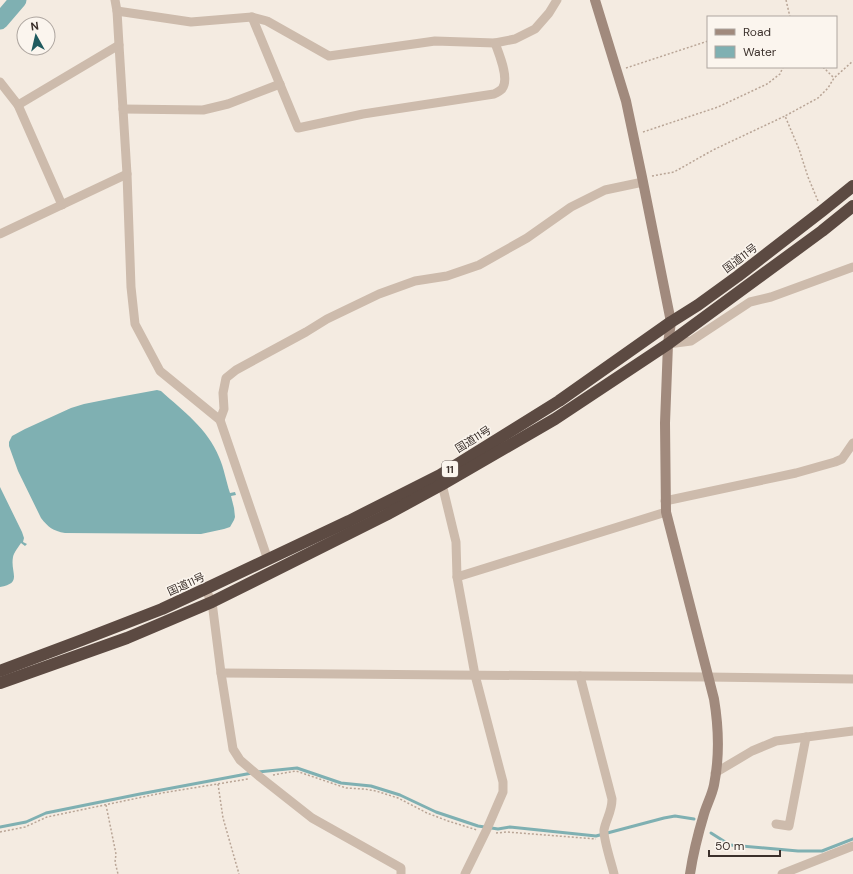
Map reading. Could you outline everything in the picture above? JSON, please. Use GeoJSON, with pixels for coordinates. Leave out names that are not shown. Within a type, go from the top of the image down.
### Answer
{"type":"FeatureCollection","features":[{"type":"Feature","properties":{"kind":"highway","name":"国道11号"},"geometry":{"type":"LineString","coordinates":[[0,683],[127,638],[212,602],[386,515],[560,401],[671,322],[698,306],[822,212],[853,186]]}},
{"type":"Feature","properties":{"kind":"highway","name":"国道11号"},"geometry":{"type":"LineString","coordinates":[[0,671],[162,609],[349,521],[441,480],[555,419],[668,344],[816,236],[853,206]]}},
{"type":"Feature","properties":{"kind":"street"},"geometry":{"type":"LineString","coordinates":[[115,0],[117,11],[127,174],[131,287],[136,324],[160,371],[220,420],[268,560]]}},
{"type":"Feature","properties":{"kind":"street"},"geometry":{"type":"LineString","coordinates":[[117,11],[191,22],[252,17],[267,21],[329,56],[436,41],[496,42],[515,39],[535,29],[558,0]]}},
{"type":"Feature","properties":{"kind":"street"},"geometry":{"type":"LineString","coordinates":[[595,0],[626,101],[671,322],[668,344],[664,424],[666,512],[707,677],[714,699],[718,722],[718,756],[714,786],[704,813],[690,874]]}},
{"type":"Feature","properties":{"kind":"street"},"geometry":{"type":"LineString","coordinates":[[252,17],[298,128],[363,114],[494,94],[502,89],[505,82],[505,74],[496,42]]}},
{"type":"Feature","properties":{"kind":"street"},"geometry":{"type":"LineString","coordinates":[[18,105],[119,45]]}},
{"type":"Feature","properties":{"kind":"street"},"geometry":{"type":"LineString","coordinates":[[0,82],[18,105],[62,205]]}},
{"type":"Feature","properties":{"kind":"street"},"geometry":{"type":"LineString","coordinates":[[123,109],[203,110],[228,104],[280,84]]}},
{"type":"Feature","properties":{"kind":"street"},"geometry":{"type":"LineString","coordinates":[[0,234],[127,174]]}},
{"type":"Feature","properties":{"kind":"street"},"geometry":{"type":"LineString","coordinates":[[220,420],[224,409],[223,393],[226,378],[236,370],[327,319],[379,294],[415,281],[447,276],[479,265],[527,238],[571,207],[605,190],[643,180]]}},
{"type":"Feature","properties":{"kind":"street"},"geometry":{"type":"LineString","coordinates":[[668,344],[691,342],[750,302],[771,297],[853,267]]}},
{"type":"Feature","properties":{"kind":"street"},"geometry":{"type":"LineString","coordinates":[[666,501],[789,474],[835,462],[842,459],[853,443]]}},
{"type":"Feature","properties":{"kind":"street"},"geometry":{"type":"LineString","coordinates":[[441,480],[456,542],[457,577],[475,675],[503,782],[504,792],[465,874]]}},
{"type":"Feature","properties":{"kind":"street"},"geometry":{"type":"LineString","coordinates":[[457,577],[666,512]]}},
{"type":"Feature","properties":{"kind":"street"},"geometry":{"type":"LineString","coordinates":[[205,589],[212,602],[233,749],[240,760],[312,818],[401,868],[401,874]]}},
{"type":"Feature","properties":{"kind":"street"},"geometry":{"type":"LineString","coordinates":[[221,673],[853,679]]}},
{"type":"Feature","properties":{"kind":"street"},"geometry":{"type":"LineString","coordinates":[[580,676],[612,799],[604,835],[614,874]]}},
{"type":"Feature","properties":{"kind":"street"},"geometry":{"type":"LineString","coordinates":[[715,773],[752,751],[776,741],[853,731]]}},
{"type":"Feature","properties":{"kind":"street"},"geometry":{"type":"LineString","coordinates":[[776,824],[789,826],[806,737]]}},
{"type":"Feature","properties":{"kind":"street"},"geometry":{"type":"LineString","coordinates":[[782,874],[853,846]]}},
{"type":"Feature","properties":{"kind":"path"},"geometry":{"type":"LineString","coordinates":[[786,0],[790,16]]}},
{"type":"Feature","properties":{"kind":"path"},"geometry":{"type":"LineString","coordinates":[[617,71],[707,41]]}},
{"type":"Feature","properties":{"kind":"path"},"geometry":{"type":"LineString","coordinates":[[643,180],[674,172],[713,150],[785,116],[818,98],[828,88],[834,78],[853,61]]}},
{"type":"Feature","properties":{"kind":"path"},"geometry":{"type":"LineString","coordinates":[[633,135],[718,107],[767,84],[780,74],[783,68]]}},
{"type":"Feature","properties":{"kind":"path"},"geometry":{"type":"LineString","coordinates":[[824,68],[834,78]]}},
{"type":"Feature","properties":{"kind":"path"},"geometry":{"type":"LineString","coordinates":[[785,116],[800,149],[808,177],[822,212]]}},
{"type":"Feature","properties":{"kind":"path"},"geometry":{"type":"LineString","coordinates":[[0,832],[25,827],[46,817],[106,804],[218,784],[256,774],[296,771],[346,788],[376,791],[398,798],[427,813],[448,821],[487,828],[497,833],[507,832],[596,839],[604,835]]}},
{"type":"Feature","properties":{"kind":"path"},"geometry":{"type":"LineString","coordinates":[[218,784],[223,818],[239,874]]}},
{"type":"Feature","properties":{"kind":"path"},"geometry":{"type":"LineString","coordinates":[[106,804],[116,854],[115,862],[118,874]]}},
{"type":"Feature","properties":{"kind":"water"},"geometry":{"type":"Polygon","coordinates":[[[157,390],[161,391],[202,429],[214,447],[219,457],[230,493],[235,492],[236,495],[231,496],[235,517],[230,527],[201,534],[65,533],[54,530],[41,518],[18,471],[9,446],[12,436],[71,408],[84,404],[157,390]]]}},
{"type":"Feature","properties":{"kind":"water"},"geometry":{"type":"Polygon","coordinates":[[[0,487],[22,532],[24,538],[23,542],[27,544],[25,546],[21,543],[15,552],[13,563],[13,580],[11,583],[0,587],[0,487]]]}},
{"type":"Feature","properties":{"kind":"waterway"},"geometry":{"type":"LineString","coordinates":[[0,21],[18,0]]}},
{"type":"Feature","properties":{"kind":"waterway"},"geometry":{"type":"LineString","coordinates":[[258,772],[297,768],[341,783],[371,786],[400,795],[436,812],[478,826],[498,829],[510,827],[596,836],[675,816],[694,819]]}},
{"type":"Feature","properties":{"kind":"waterway"},"geometry":{"type":"LineString","coordinates":[[0,827],[26,822],[46,813],[252,773]]}},
{"type":"Feature","properties":{"kind":"waterway"},"geometry":{"type":"LineString","coordinates":[[711,833],[730,845],[798,851],[822,851],[853,839]]}}]}
